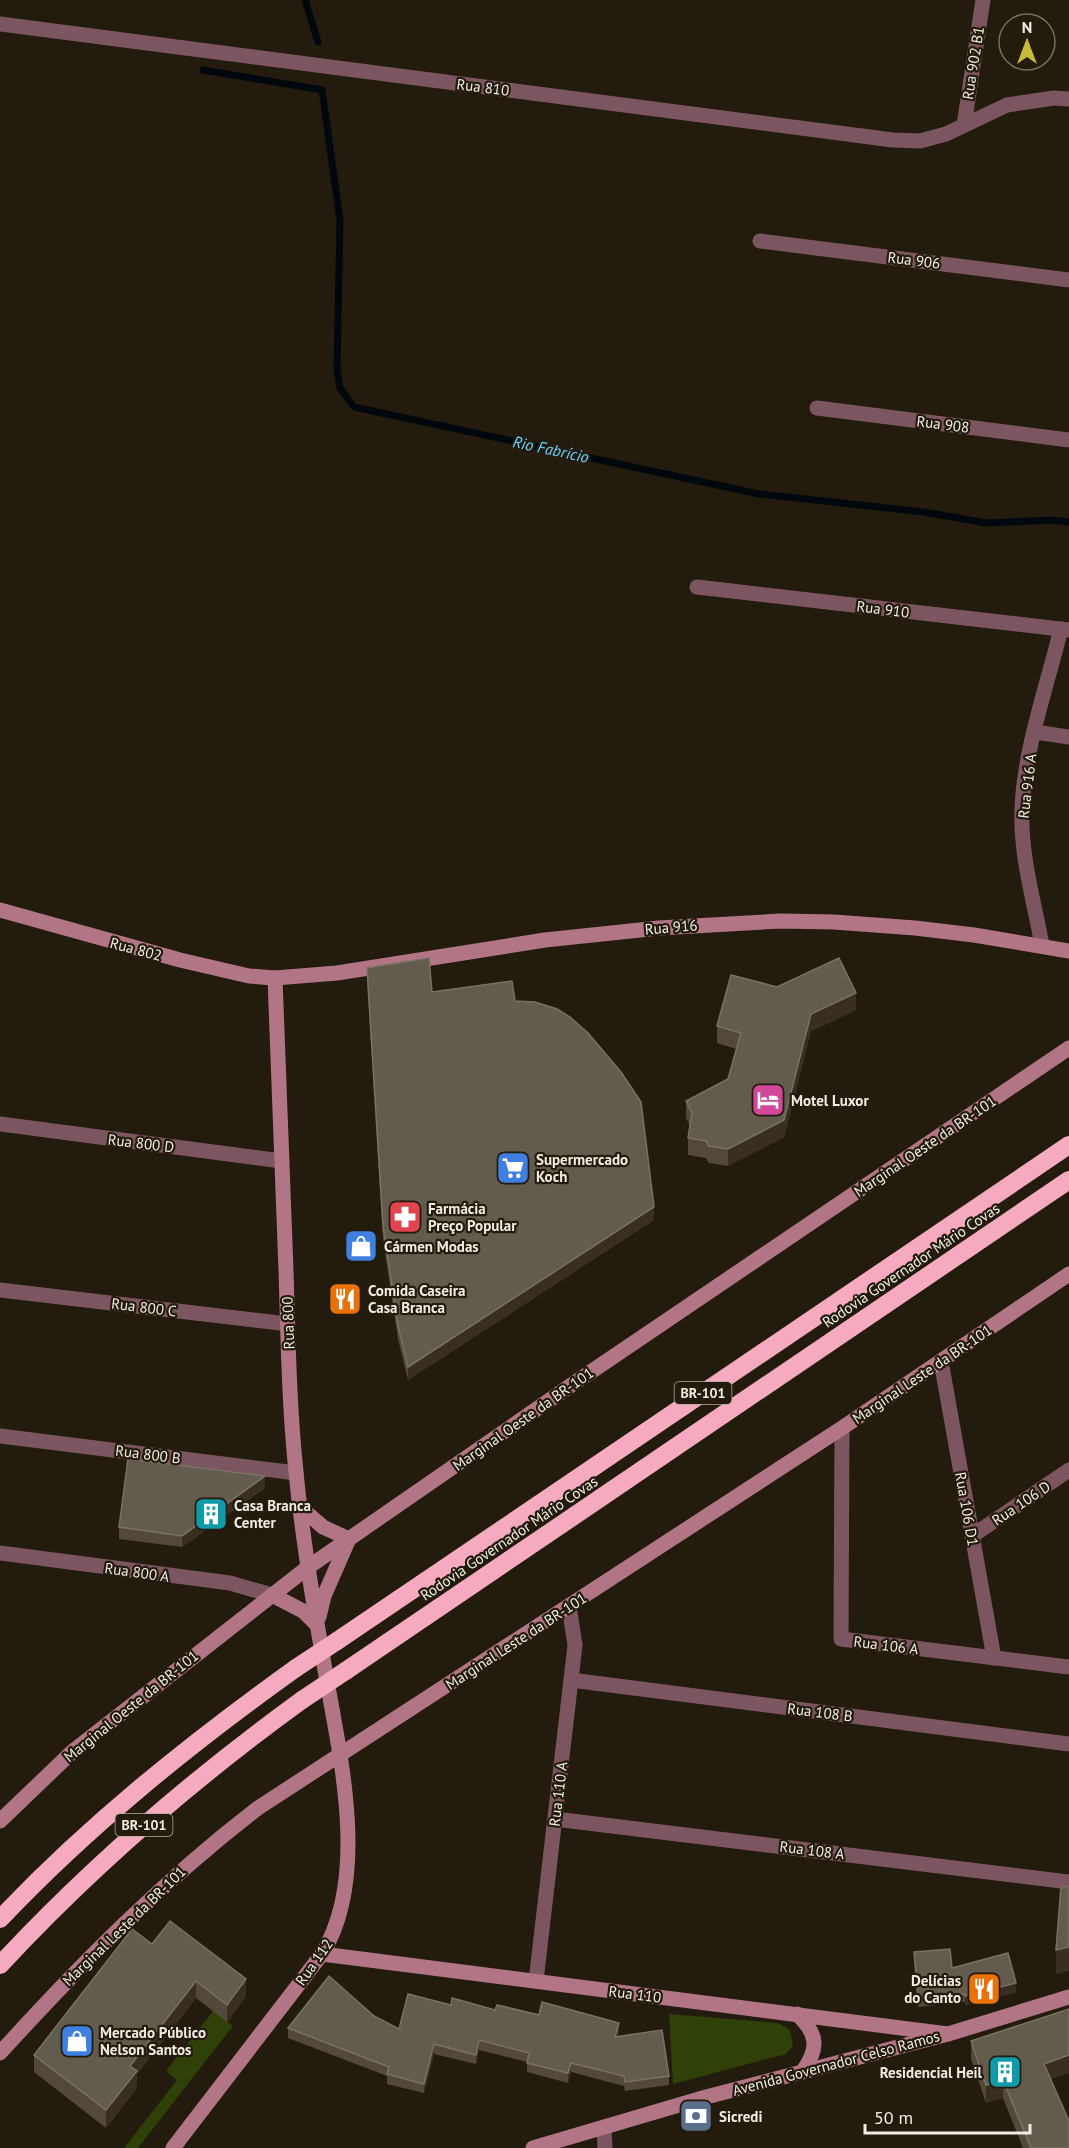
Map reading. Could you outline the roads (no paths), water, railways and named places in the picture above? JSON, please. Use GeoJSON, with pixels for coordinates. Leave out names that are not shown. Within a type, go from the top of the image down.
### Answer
{"type":"FeatureCollection","features":[{"type":"Feature","properties":{"kind":"highway","name":"Rodovia Governador Mário Covas"},"geometry":{"type":"LineString","coordinates":[[0,1919],[57,1863],[154,1775],[219,1723],[296,1668],[1069,1146]]}},
{"type":"Feature","properties":{"kind":"highway","name":"Rodovia Governador Mário Covas"},"geometry":{"type":"LineString","coordinates":[[0,1965],[65,1898],[156,1814],[226,1756],[302,1700],[1069,1180]]}},
{"type":"Feature","properties":{"kind":"main road","name":"Rua 802"},"geometry":{"type":"LineString","coordinates":[[0,910],[180,960],[249,976],[275,978]]}},
{"type":"Feature","properties":{"kind":"main road","name":"Rua 916"},"geometry":{"type":"LineString","coordinates":[[275,978],[337,973],[545,940],[659,928],[752,922],[871,924],[974,935],[1069,951]]}},
{"type":"Feature","properties":{"kind":"main road","name":"Rua 800"},"geometry":{"type":"LineString","coordinates":[[275,978],[296,1473],[307,1568],[324,1666]]}},
{"type":"Feature","properties":{"kind":"main road","name":"Marginal Oeste da BR-101"},"geometry":{"type":"LineString","coordinates":[[0,1821],[24,1795],[72,1752],[307,1568],[561,1392],[1069,1048]]}},
{"type":"Feature","properties":{"kind":"main road","name":"Marginal Leste da BR-101"},"geometry":{"type":"LineString","coordinates":[[0,2053],[106,1940],[216,1840],[258,1808],[842,1428],[1069,1274]]}},
{"type":"Feature","properties":{"kind":"main road"},"geometry":{"type":"LineString","coordinates":[[301,1508],[323,1527],[349,1539],[324,1596],[317,1625]]}},
{"type":"Feature","properties":{"kind":"main road"},"geometry":{"type":"LineString","coordinates":[[272,1595],[303,1611],[317,1625]]}},
{"type":"Feature","properties":{"kind":"main road","name":"Rua 112"},"geometry":{"type":"LineString","coordinates":[[173,2148],[322,1953],[336,1927],[343,1900],[345,1878],[346,1805],[340,1754],[324,1666]]}},
{"type":"Feature","properties":{"kind":"main road","name":"Rua 110"},"geometry":{"type":"LineString","coordinates":[[322,1953],[948,2034]]}},
{"type":"Feature","properties":{"kind":"main road","name":"Avenida Governador Celso Ramos"},"geometry":{"type":"LineString","coordinates":[[533,2148],[803,2071],[948,2034],[1069,1997]]}},
{"type":"Feature","properties":{"kind":"main road"},"geometry":{"type":"LineString","coordinates":[[797,2014],[809,2026],[815,2041],[813,2058],[803,2071]]}},
{"type":"Feature","properties":{"kind":"street","name":"Rua 902 B1"},"geometry":{"type":"LineString","coordinates":[[964,125],[983,0]]}},
{"type":"Feature","properties":{"kind":"street","name":"Rua 810"},"geometry":{"type":"LineString","coordinates":[[0,24],[893,140],[920,141],[946,135],[1007,105],[1054,98],[1069,99]]}},
{"type":"Feature","properties":{"kind":"street","name":"Rua 906"},"geometry":{"type":"LineString","coordinates":[[760,241],[1069,280]]}},
{"type":"Feature","properties":{"kind":"street","name":"Rua 908"},"geometry":{"type":"LineString","coordinates":[[817,408],[1069,440]]}},
{"type":"Feature","properties":{"kind":"street","name":"Rua 910"},"geometry":{"type":"LineString","coordinates":[[696,587],[1065,630]]}},
{"type":"Feature","properties":{"kind":"street","name":"Rua 916 A"},"geometry":{"type":"LineString","coordinates":[[1041,945],[1026,855],[1022,810],[1025,781],[1035,732],[1065,630]]}},
{"type":"Feature","properties":{"kind":"street"},"geometry":{"type":"LineString","coordinates":[[1035,732],[1069,737]]}},
{"type":"Feature","properties":{"kind":"street","name":"Rua 800 D"},"geometry":{"type":"LineString","coordinates":[[0,1124],[282,1161]]}},
{"type":"Feature","properties":{"kind":"street","name":"Rua 800 C"},"geometry":{"type":"LineString","coordinates":[[0,1290],[288,1324]]}},
{"type":"Feature","properties":{"kind":"street","name":"Rua 106 D1"},"geometry":{"type":"LineString","coordinates":[[941,1361],[994,1658]]}},
{"type":"Feature","properties":{"kind":"street","name":"Rua 106 A"},"geometry":{"type":"LineString","coordinates":[[842,1428],[841,1639],[1069,1667]]}},
{"type":"Feature","properties":{"kind":"street","name":"Rua 800 B"},"geometry":{"type":"LineString","coordinates":[[0,1436],[296,1473]]}},
{"type":"Feature","properties":{"kind":"street","name":"Rua 106 D"},"geometry":{"type":"LineString","coordinates":[[972,1536],[1069,1470]]}},
{"type":"Feature","properties":{"kind":"street","name":"Rua 800 A"},"geometry":{"type":"LineString","coordinates":[[0,1553],[230,1583],[272,1595]]}},
{"type":"Feature","properties":{"kind":"street","name":"Rua 110 A"},"geometry":{"type":"LineString","coordinates":[[537,1981],[575,1645],[569,1606]]}},
{"type":"Feature","properties":{"kind":"street","name":"Rua 108 B"},"geometry":{"type":"LineString","coordinates":[[571,1680],[1069,1744]]}},
{"type":"Feature","properties":{"kind":"street","name":"Rua 108 A"},"geometry":{"type":"LineString","coordinates":[[555,1819],[1069,1882]]}},
{"type":"Feature","properties":{"kind":"street"},"geometry":{"type":"LineString","coordinates":[[603,2127],[605,2148]]}},
{"type":"Feature","properties":{"kind":"waterway","name":"Rio Fabrício"},"geometry":{"type":"LineString","coordinates":[[305,0],[318,42]]}},
{"type":"Feature","properties":{"kind":"waterway","name":"Rio Fabrício"},"geometry":{"type":"LineString","coordinates":[[203,70],[322,90],[340,220],[337,370],[340,388],[354,407],[759,494],[924,512],[986,523],[1052,520],[1069,522]]}},
{"type":"Feature","properties":{"kind":"place","name":"Motel Luxor"},"geometry":{"type":"Point","coordinates":[768,1100]}},
{"type":"Feature","properties":{"kind":"place","name":"Supermercado Koch"},"geometry":{"type":"Point","coordinates":[513,1168]}},
{"type":"Feature","properties":{"kind":"place","name":"Farmácia Preço Popular"},"geometry":{"type":"Point","coordinates":[405,1217]}},
{"type":"Feature","properties":{"kind":"place","name":"Cármen Modas"},"geometry":{"type":"Point","coordinates":[361,1246]}},
{"type":"Feature","properties":{"kind":"place","name":"Comida Caseira Casa Branca"},"geometry":{"type":"Point","coordinates":[345,1299]}},
{"type":"Feature","properties":{"kind":"place","name":"Casa Branca Center"},"geometry":{"type":"Point","coordinates":[211,1514]}},
{"type":"Feature","properties":{"kind":"place","name":"Delícias do Canto"},"geometry":{"type":"Point","coordinates":[984,1989]}},
{"type":"Feature","properties":{"kind":"place","name":"Mercado Público Nelson Santos"},"geometry":{"type":"Point","coordinates":[77,2041]}},
{"type":"Feature","properties":{"kind":"place","name":"Residencial Heil"},"geometry":{"type":"Point","coordinates":[1005,2072]}},
{"type":"Feature","properties":{"kind":"place","name":"Sicredi"},"geometry":{"type":"Point","coordinates":[696,2116]}}]}
